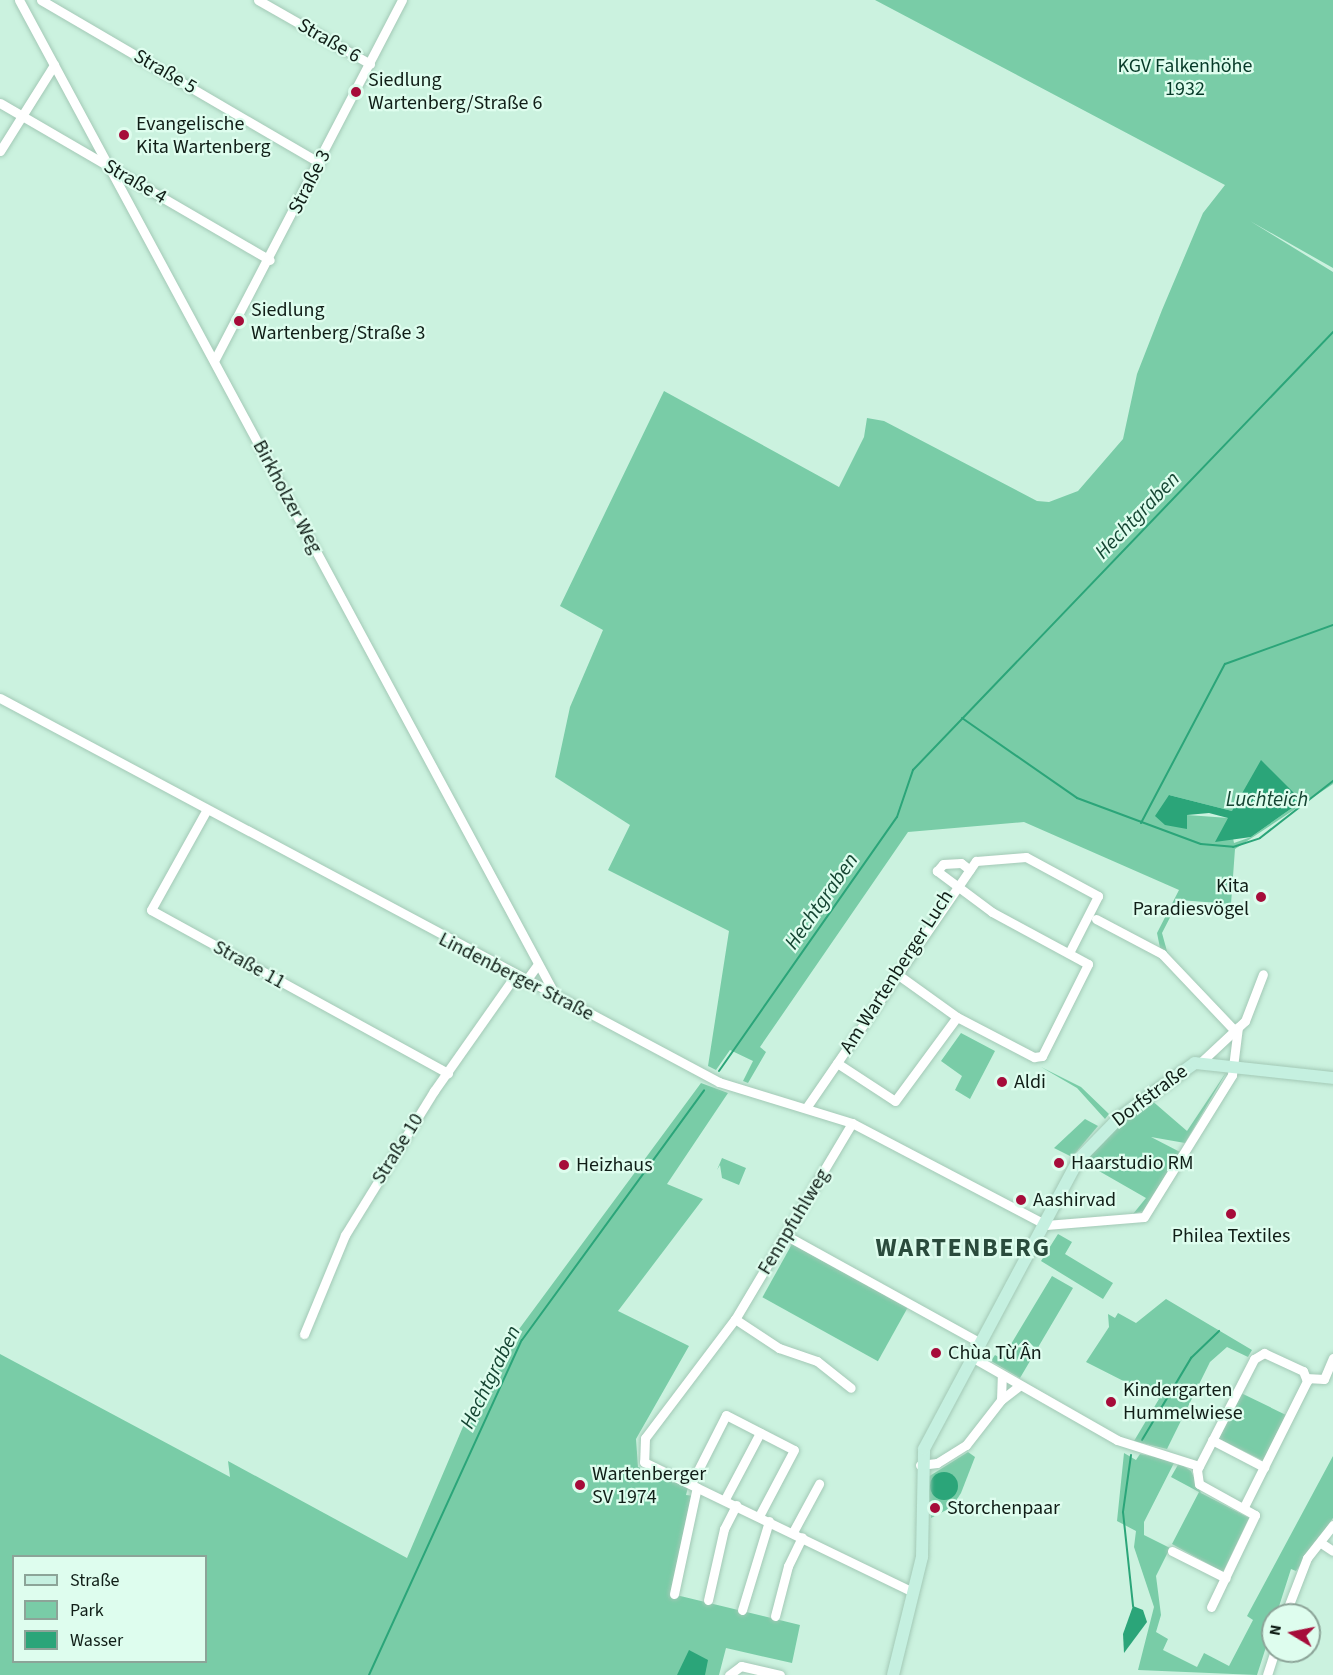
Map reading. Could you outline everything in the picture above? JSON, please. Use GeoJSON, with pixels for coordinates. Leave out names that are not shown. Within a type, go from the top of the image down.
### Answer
{"type":"FeatureCollection","features":[{"type":"Feature","properties":{"kind":"main road","name":"Dorfstraße"},"geometry":{"type":"LineString","coordinates":[[893,1675],[924,1538],[920,1465],[970,1356],[1091,1144],[1120,1117],[1201,1062],[1233,1071],[1333,1077]]}},
{"type":"Feature","properties":{"kind":"street","name":"Birkholzer Weg"},"geometry":{"type":"LineString","coordinates":[[19,0],[538,964],[550,994]]}},
{"type":"Feature","properties":{"kind":"street","name":"Straße 5"},"geometry":{"type":"LineString","coordinates":[[41,0],[320,163]]}},
{"type":"Feature","properties":{"kind":"street","name":"Straße 6"},"geometry":{"type":"LineString","coordinates":[[258,0],[370,64]]}},
{"type":"Feature","properties":{"kind":"street","name":"Straße 3"},"geometry":{"type":"LineString","coordinates":[[214,361],[270,260],[402,0]]}},
{"type":"Feature","properties":{"kind":"street"},"geometry":{"type":"LineString","coordinates":[[0,151],[20,115],[54,65]]}},
{"type":"Feature","properties":{"kind":"street","name":"Straße 4"},"geometry":{"type":"LineString","coordinates":[[0,103],[270,260]]}},
{"type":"Feature","properties":{"kind":"street","name":"Lindenberger Straße"},"geometry":{"type":"LineString","coordinates":[[0,698],[514,977],[719,1082],[852,1123],[1046,1225]]}},
{"type":"Feature","properties":{"kind":"street","name":"Straße 11"},"geometry":{"type":"LineString","coordinates":[[206,811],[151,910],[448,1073]]}},
{"type":"Feature","properties":{"kind":"street"},"geometry":{"type":"LineString","coordinates":[[897,974],[957,1017],[1039,1058],[1087,969],[1085,961],[1069,953],[957,888],[976,861],[1026,857],[1096,894],[1098,900],[1069,953]]}},
{"type":"Feature","properties":{"kind":"street","name":"Am Wartenberger Luch"},"geometry":{"type":"LineString","coordinates":[[806,1108],[957,888],[938,868],[961,863],[970,870]]}},
{"type":"Feature","properties":{"kind":"street"},"geometry":{"type":"LineString","coordinates":[[1096,919],[1162,954],[1236,1029]]}},
{"type":"Feature","properties":{"kind":"street"},"geometry":{"type":"LineString","coordinates":[[525,982],[538,964]]}},
{"type":"Feature","properties":{"kind":"street","name":"Dorfstraße"},"geometry":{"type":"LineString","coordinates":[[1201,1062],[1236,1029],[1252,1010],[1263,974]]}},
{"type":"Feature","properties":{"kind":"street","name":"Straße 10"},"geometry":{"type":"LineString","coordinates":[[304,1334],[345,1235],[448,1073],[514,977]]}},
{"type":"Feature","properties":{"kind":"street"},"geometry":{"type":"LineString","coordinates":[[837,1063],[895,1101],[957,1017]]}},
{"type":"Feature","properties":{"kind":"street","name":"Dorfstraße"},"geometry":{"type":"LineString","coordinates":[[1046,1225],[1143,1217],[1233,1071],[1236,1029]]}},
{"type":"Feature","properties":{"kind":"street","name":"Fennpfuhlweg"},"geometry":{"type":"LineString","coordinates":[[852,1123],[787,1236],[735,1319],[642,1446],[646,1465],[736,1504],[911,1591]]}},
{"type":"Feature","properties":{"kind":"street"},"geometry":{"type":"LineString","coordinates":[[787,1236],[979,1342]]}},
{"type":"Feature","properties":{"kind":"street"},"geometry":{"type":"LineString","coordinates":[[735,1319],[779,1348],[817,1361],[851,1388]]}},
{"type":"Feature","properties":{"kind":"street"},"geometry":{"type":"LineString","coordinates":[[1211,1607],[1255,1520],[1244,1507],[1199,1484],[1198,1466],[1258,1355],[1270,1354],[1306,1378],[1324,1379],[1333,1358]]}},
{"type":"Feature","properties":{"kind":"street"},"geometry":{"type":"LineString","coordinates":[[970,1356],[1102,1432],[1198,1466]]}},
{"type":"Feature","properties":{"kind":"street"},"geometry":{"type":"LineString","coordinates":[[1001,1400],[1002,1376]]}},
{"type":"Feature","properties":{"kind":"street"},"geometry":{"type":"LineString","coordinates":[[1244,1507],[1306,1378]]}},
{"type":"Feature","properties":{"kind":"street"},"geometry":{"type":"LineString","coordinates":[[920,1465],[937,1463],[973,1440],[1001,1400],[1019,1386]]}},
{"type":"Feature","properties":{"kind":"street"},"geometry":{"type":"LineString","coordinates":[[674,1594],[694,1485],[726,1415],[794,1450],[759,1516]]}},
{"type":"Feature","properties":{"kind":"street"},"geometry":{"type":"LineString","coordinates":[[725,1499],[760,1433]]}},
{"type":"Feature","properties":{"kind":"street"},"geometry":{"type":"LineString","coordinates":[[1212,1440],[1264,1467]]}},
{"type":"Feature","properties":{"kind":"street"},"geometry":{"type":"LineString","coordinates":[[793,1532],[819,1484]]}},
{"type":"Feature","properties":{"kind":"street"},"geometry":{"type":"LineString","coordinates":[[708,1600],[724,1529],[736,1504]]}},
{"type":"Feature","properties":{"kind":"street"},"geometry":{"type":"LineString","coordinates":[[742,1610],[769,1521]]}},
{"type":"Feature","properties":{"kind":"street"},"geometry":{"type":"LineString","coordinates":[[1290,1603],[1306,1561],[1333,1525]]}},
{"type":"Feature","properties":{"kind":"street"},"geometry":{"type":"LineString","coordinates":[[775,1616],[788,1566],[802,1537]]}},
{"type":"Feature","properties":{"kind":"street"},"geometry":{"type":"LineString","coordinates":[[1321,1543],[1333,1551]]}},
{"type":"Feature","properties":{"kind":"street"},"geometry":{"type":"LineString","coordinates":[[1172,1551],[1226,1578]]}},
{"type":"Feature","properties":{"kind":"street"},"geometry":{"type":"LineString","coordinates":[[729,1675],[741,1666],[780,1675]]}},
{"type":"Feature","properties":{"kind":"green space","name":"KGV Falkenhöhe 1932"},"geometry":{"type":"Polygon","coordinates":[[[875,0],[1333,0],[1333,268],[1250,221],[1333,272],[1333,784],[1235,849],[1231,904],[1179,900],[1162,933],[1168,955],[1160,948],[1157,933],[1179,890],[1024,822],[908,832],[760,1047],[766,1052],[748,1083],[743,1081],[753,1061],[730,1050],[716,1070],[708,1066],[729,931],[608,870],[630,825],[555,777],[570,707],[603,630],[560,606],[664,391],[839,487],[864,437],[867,418],[884,421],[1037,501],[1049,502],[1078,491],[1123,439],[1137,374],[1162,310],[1203,213],[1225,185],[875,0]],[[1169,795],[1187,815],[1229,818],[1234,843],[1251,837],[1302,801],[1232,811],[1169,795]]]}},
{"type":"Feature","properties":{"kind":"green space"},"geometry":{"type":"Polygon","coordinates":[[[961,1033],[995,1051],[970,1099],[955,1090],[962,1076],[941,1061],[961,1033]]]}},
{"type":"Feature","properties":{"kind":"green space"},"geometry":{"type":"Polygon","coordinates":[[[1041,1067],[1081,1087],[1109,1114],[1105,1119],[1077,1088],[1041,1067]]]}},
{"type":"Feature","properties":{"kind":"green space"},"geometry":{"type":"Polygon","coordinates":[[[1227,1071],[1185,1143],[1151,1137],[1180,1152],[1143,1211],[1133,1214],[1146,1198],[1085,1163],[1087,1155],[1150,1099],[1187,1131],[1227,1071]]]}},
{"type":"Feature","properties":{"kind":"green space"},"geometry":{"type":"Polygon","coordinates":[[[701,1083],[728,1093],[667,1184],[703,1199],[618,1311],[689,1346],[636,1439],[638,1467],[688,1487],[686,1495],[694,1496],[672,1594],[800,1625],[792,1663],[726,1648],[719,1675],[0,1675],[0,1354],[230,1477],[228,1461],[407,1558],[465,1422],[511,1340],[701,1083]]]}},
{"type":"Feature","properties":{"kind":"green space"},"geometry":{"type":"Polygon","coordinates":[[[1085,1119],[1098,1126],[1072,1157],[1054,1148],[1085,1119]]]}},
{"type":"Feature","properties":{"kind":"green space"},"geometry":{"type":"Polygon","coordinates":[[[722,1158],[746,1168],[739,1185],[722,1178],[720,1165],[717,1170],[722,1158]]]}},
{"type":"Feature","properties":{"kind":"green space"},"geometry":{"type":"Polygon","coordinates":[[[1058,1234],[1072,1242],[1065,1254],[1113,1283],[1103,1299],[1041,1261],[1058,1234]]]}},
{"type":"Feature","properties":{"kind":"green space"},"geometry":{"type":"Polygon","coordinates":[[[792,1244],[907,1308],[878,1361],[762,1297],[792,1244]]]}},
{"type":"Feature","properties":{"kind":"green space"},"geometry":{"type":"Polygon","coordinates":[[[1052,1276],[1073,1288],[1020,1378],[991,1361],[995,1355],[1002,1359],[1052,1276]]]}},
{"type":"Feature","properties":{"kind":"green space"},"geometry":{"type":"Polygon","coordinates":[[[1166,1299],[1252,1350],[1248,1357],[1227,1347],[1210,1362],[1167,1449],[1134,1441],[1159,1399],[1086,1362],[1109,1327],[1108,1314],[1115,1318],[1118,1313],[1136,1323],[1166,1299]]]}},
{"type":"Feature","properties":{"kind":"green space"},"geometry":{"type":"Polygon","coordinates":[[[1241,1393],[1286,1415],[1264,1461],[1219,1439],[1241,1393]]]}},
{"type":"Feature","properties":{"kind":"green space"},"geometry":{"type":"Polygon","coordinates":[[[968,1452],[975,1457],[961,1493],[952,1507],[931,1518],[928,1477],[968,1452]]]}},
{"type":"Feature","properties":{"kind":"green space"},"geometry":{"type":"Polygon","coordinates":[[[1124,1453],[1136,1460],[1140,1454],[1175,1461],[1144,1522],[1144,1535],[1170,1548],[1156,1576],[1161,1615],[1156,1632],[1168,1639],[1163,1650],[1197,1667],[1204,1653],[1229,1666],[1253,1620],[1247,1616],[1333,1456],[1333,1518],[1296,1571],[1291,1569],[1280,1603],[1261,1603],[1261,1663],[1257,1675],[1138,1670],[1154,1607],[1134,1547],[1136,1531],[1117,1521],[1124,1453]]]}},
{"type":"Feature","properties":{"kind":"green space"},"geometry":{"type":"Polygon","coordinates":[[[1179,1463],[1191,1471],[1201,1493],[1249,1518],[1223,1572],[1172,1544],[1199,1492],[1171,1477],[1179,1463]]]}},
{"type":"Feature","properties":{"kind":"water","name":"Luchteich"},"geometry":{"type":"Polygon","coordinates":[[[1261,760],[1302,801],[1251,837],[1215,842],[1228,818],[1209,813],[1187,815],[1187,829],[1165,825],[1155,816],[1169,795],[1232,811],[1261,760]]]}},
{"type":"Feature","properties":{"kind":"water"},"geometry":{"type":"Polygon","coordinates":[[[944,1472],[954,1476],[958,1486],[954,1496],[944,1500],[934,1496],[930,1486],[934,1476],[944,1472]]]}},
{"type":"Feature","properties":{"kind":"water"},"geometry":{"type":"Polygon","coordinates":[[[1133,1606],[1143,1610],[1147,1622],[1124,1653],[1123,1634],[1133,1606]]]}},
{"type":"Feature","properties":{"kind":"water"},"geometry":{"type":"Polygon","coordinates":[[[689,1650],[708,1660],[705,1675],[677,1675],[689,1650]]]}},
{"type":"Feature","properties":{"kind":"waterway","name":"Hechtgraben"},"geometry":{"type":"LineString","coordinates":[[719,1071],[897,817],[913,770],[1333,332]]}},
{"type":"Feature","properties":{"kind":"waterway","name":"Hechtgraben"},"geometry":{"type":"LineString","coordinates":[[1141,823],[1225,664],[1333,625]]}},
{"type":"Feature","properties":{"kind":"waterway","name":"Hechtgraben"},"geometry":{"type":"LineString","coordinates":[[962,718],[1077,798],[1201,844],[1233,847],[1260,838],[1333,781]]}},
{"type":"Feature","properties":{"kind":"waterway","name":"Hechtgraben"},"geometry":{"type":"LineString","coordinates":[[369,1675],[522,1340],[704,1090]]}},
{"type":"Feature","properties":{"kind":"waterway"},"geometry":{"type":"LineString","coordinates":[[1142,1440],[1191,1358],[1219,1331]]}},
{"type":"Feature","properties":{"kind":"waterway"},"geometry":{"type":"LineString","coordinates":[[1131,1455],[1123,1512],[1133,1606]]}},
{"type":"Feature","properties":{"kind":"place","name":"Siedlung Wartenberg/Straße 6"},"geometry":{"type":"Point","coordinates":[356,92]}},
{"type":"Feature","properties":{"kind":"place","name":"Evangelische Kita Wartenberg"},"geometry":{"type":"Point","coordinates":[124,135]}},
{"type":"Feature","properties":{"kind":"place","name":"Siedlung Wartenberg/Straße 3"},"geometry":{"type":"Point","coordinates":[239,321]}},
{"type":"Feature","properties":{"kind":"place","name":"Kita Paradiesvögel"},"geometry":{"type":"Point","coordinates":[1261,897]}},
{"type":"Feature","properties":{"kind":"place","name":"Aldi"},"geometry":{"type":"Point","coordinates":[1002,1082]}},
{"type":"Feature","properties":{"kind":"place","name":"Haarstudio RM"},"geometry":{"type":"Point","coordinates":[1059,1163]}},
{"type":"Feature","properties":{"kind":"place","name":"Heizhaus"},"geometry":{"type":"Point","coordinates":[564,1165]}},
{"type":"Feature","properties":{"kind":"place","name":"Aashirvad"},"geometry":{"type":"Point","coordinates":[1021,1200]}},
{"type":"Feature","properties":{"kind":"place","name":"Philea Textiles"},"geometry":{"type":"Point","coordinates":[1231,1214]}},
{"type":"Feature","properties":{"kind":"place","name":"Chùa Từ Ân"},"geometry":{"type":"Point","coordinates":[936,1353]}},
{"type":"Feature","properties":{"kind":"place","name":"Kindergarten Hummelwiese"},"geometry":{"type":"Point","coordinates":[1111,1402]}},
{"type":"Feature","properties":{"kind":"place","name":"Wartenberger SV 1974"},"geometry":{"type":"Point","coordinates":[580,1485]}},
{"type":"Feature","properties":{"kind":"place","name":"Storchenpaar"},"geometry":{"type":"Point","coordinates":[935,1508]}},
{"type":"Feature","properties":{"kind":"district","name":"WARTENBERG"},"geometry":{"type":"Point","coordinates":[963,1248]}}]}
